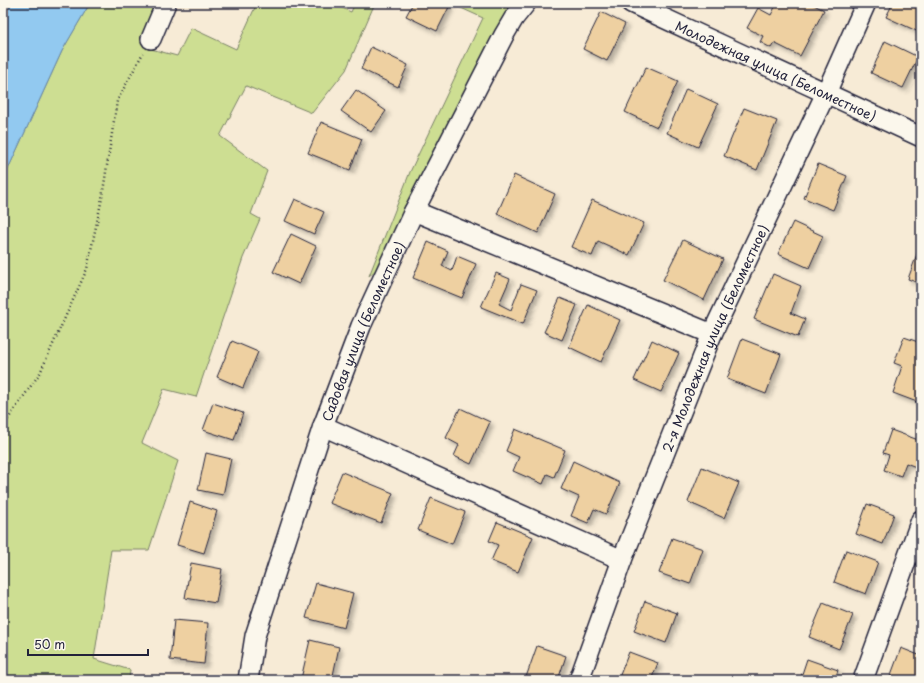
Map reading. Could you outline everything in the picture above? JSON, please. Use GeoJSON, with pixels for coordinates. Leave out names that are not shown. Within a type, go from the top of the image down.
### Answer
{"type":"FeatureCollection","features":[{"type":"Feature","properties":{"kind":"street"},"geometry":{"type":"LineString","coordinates":[[151,38],[166,3]]}},
{"type":"Feature","properties":{"kind":"street","name":"Садовая улица (Беломестное)"},"geometry":{"type":"LineString","coordinates":[[248,680],[255,636],[323,426],[361,326],[414,212],[504,35],[514,18],[526,3]]}},
{"type":"Feature","properties":{"kind":"street","name":"Молодежная улица (Беломестное)"},"geometry":{"type":"LineString","coordinates":[[631,3],[921,137]]}},
{"type":"Feature","properties":{"kind":"street","name":"2-я Молодежная улица (Беломестное)"},"geometry":{"type":"LineString","coordinates":[[579,680],[622,560],[712,334],[826,93],[866,3]]}},
{"type":"Feature","properties":{"kind":"street"},"geometry":{"type":"LineString","coordinates":[[414,212],[712,334]]}},
{"type":"Feature","properties":{"kind":"street"},"geometry":{"type":"LineString","coordinates":[[323,426],[622,560]]}},
{"type":"Feature","properties":{"kind":"street"},"geometry":{"type":"LineString","coordinates":[[863,680],[915,559],[921,520]]}},
{"type":"Feature","properties":{"kind":"path"},"geometry":{"type":"LineString","coordinates":[[3,426],[40,373],[86,269],[102,198],[117,101],[151,38]]}},
{"type":"Feature","properties":{"kind":"green space"},"geometry":{"type":"Polygon","coordinates":[[[90,3],[175,3],[151,49],[177,56],[191,28],[236,49],[257,3],[331,3],[351,12],[355,3],[375,3],[346,70],[312,113],[246,86],[220,136],[267,171],[251,214],[260,219],[243,258],[196,397],[164,389],[142,443],[178,461],[149,550],[111,550],[94,659],[130,670],[129,680],[3,680],[3,180],[62,51],[90,3]]]}},
{"type":"Feature","properties":{"kind":"green space"},"geometry":{"type":"Polygon","coordinates":[[[450,3],[526,3],[394,255],[369,276],[410,172],[483,18],[450,3]]]}},
{"type":"Feature","properties":{"kind":"water"},"geometry":{"type":"Polygon","coordinates":[[[3,3],[90,3],[62,51],[3,180],[3,3]]]}},
{"type":"Feature","properties":{"kind":"building"},"geometry":{"type":"Polygon","coordinates":[[[413,3],[451,3],[437,31],[406,16],[413,3]]]}},
{"type":"Feature","properties":{"kind":"building"},"geometry":{"type":"Polygon","coordinates":[[[777,3],[810,3],[824,10],[800,56],[774,43],[771,48],[760,42],[763,36],[747,28],[758,8],[771,15],[777,3]]]}},
{"type":"Feature","properties":{"kind":"building"},"geometry":{"type":"Polygon","coordinates":[[[893,3],[921,3],[921,33],[886,17],[893,3]]]}},
{"type":"Feature","properties":{"kind":"building"},"geometry":{"type":"Polygon","coordinates":[[[601,12],[625,24],[607,61],[583,49],[601,12]]]}},
{"type":"Feature","properties":{"kind":"building"},"geometry":{"type":"Polygon","coordinates":[[[885,41],[918,57],[903,88],[871,73],[885,41]]]}},
{"type":"Feature","properties":{"kind":"building"},"geometry":{"type":"Polygon","coordinates":[[[371,47],[408,65],[398,87],[361,69],[371,47]]]}},
{"type":"Feature","properties":{"kind":"building"},"geometry":{"type":"Polygon","coordinates":[[[646,67],[678,81],[657,127],[625,112],[646,67]]]}},
{"type":"Feature","properties":{"kind":"building"},"geometry":{"type":"Polygon","coordinates":[[[686,89],[718,104],[698,147],[667,133],[686,89]]]}},
{"type":"Feature","properties":{"kind":"building"},"geometry":{"type":"Polygon","coordinates":[[[356,90],[386,111],[371,132],[341,111],[356,90]]]}},
{"type":"Feature","properties":{"kind":"building"},"geometry":{"type":"Polygon","coordinates":[[[744,108],[777,121],[757,170],[724,156],[744,108]]]}},
{"type":"Feature","properties":{"kind":"building"},"geometry":{"type":"Polygon","coordinates":[[[321,122],[362,139],[350,170],[308,153],[321,122]]]}},
{"type":"Feature","properties":{"kind":"building"},"geometry":{"type":"Polygon","coordinates":[[[818,164],[847,176],[833,210],[804,198],[818,164]]]}},
{"type":"Feature","properties":{"kind":"building"},"geometry":{"type":"Polygon","coordinates":[[[514,175],[555,194],[538,233],[497,214],[514,175]]]}},
{"type":"Feature","properties":{"kind":"building"},"geometry":{"type":"Polygon","coordinates":[[[295,199],[324,212],[314,234],[285,221],[295,199]]]}},
{"type":"Feature","properties":{"kind":"building"},"geometry":{"type":"Polygon","coordinates":[[[592,200],[644,223],[629,255],[598,241],[592,256],[571,247],[592,200]]]}},
{"type":"Feature","properties":{"kind":"building"},"geometry":{"type":"Polygon","coordinates":[[[793,222],[823,236],[809,268],[778,254],[793,222]]]}},
{"type":"Feature","properties":{"kind":"building"},"geometry":{"type":"Polygon","coordinates":[[[291,234],[316,246],[299,284],[273,272],[291,234]]]}},
{"type":"Feature","properties":{"kind":"building"},"geometry":{"type":"Polygon","coordinates":[[[683,240],[723,259],[704,300],[663,280],[683,240]]]}},
{"type":"Feature","properties":{"kind":"building"},"geometry":{"type":"Polygon","coordinates":[[[428,242],[448,251],[442,266],[452,271],[457,256],[476,264],[462,298],[413,278],[428,242]]]}},
{"type":"Feature","properties":{"kind":"building"},"geometry":{"type":"Polygon","coordinates":[[[921,243],[921,284],[908,279],[921,243]]]}},
{"type":"Feature","properties":{"kind":"building"},"geometry":{"type":"Polygon","coordinates":[[[496,273],[510,279],[499,304],[511,310],[521,284],[537,290],[523,324],[481,307],[496,273]]]}},
{"type":"Feature","properties":{"kind":"building"},"geometry":{"type":"Polygon","coordinates":[[[773,274],[801,286],[791,313],[805,319],[798,337],[754,319],[773,274]]]}},
{"type":"Feature","properties":{"kind":"building"},"geometry":{"type":"Polygon","coordinates":[[[560,298],[577,305],[562,340],[544,332],[560,298]]]}},
{"type":"Feature","properties":{"kind":"building"},"geometry":{"type":"Polygon","coordinates":[[[588,305],[620,320],[601,362],[569,347],[588,305]]]}},
{"type":"Feature","properties":{"kind":"building"},"geometry":{"type":"Polygon","coordinates":[[[904,337],[921,343],[921,397],[919,396],[917,402],[893,393],[902,366],[894,363],[904,337]]]}},
{"type":"Feature","properties":{"kind":"building"},"geometry":{"type":"Polygon","coordinates":[[[742,339],[781,354],[766,394],[727,379],[742,339]]]}},
{"type":"Feature","properties":{"kind":"building"},"geometry":{"type":"Polygon","coordinates":[[[652,340],[679,353],[661,392],[634,380],[652,340]]]}},
{"type":"Feature","properties":{"kind":"building"},"geometry":{"type":"Polygon","coordinates":[[[232,341],[258,352],[243,388],[217,377],[232,341]]]}},
{"type":"Feature","properties":{"kind":"building"},"geometry":{"type":"Polygon","coordinates":[[[213,403],[243,413],[234,440],[203,430],[213,403]]]}},
{"type":"Feature","properties":{"kind":"building"},"geometry":{"type":"Polygon","coordinates":[[[460,408],[490,422],[471,464],[454,456],[459,445],[446,438],[460,408]]]}},
{"type":"Feature","properties":{"kind":"building"},"geometry":{"type":"Polygon","coordinates":[[[515,429],[565,450],[554,477],[547,474],[543,484],[513,471],[519,457],[506,451],[515,429]]]}},
{"type":"Feature","properties":{"kind":"building"},"geometry":{"type":"Polygon","coordinates":[[[891,430],[921,441],[921,451],[916,467],[906,463],[901,476],[884,470],[889,455],[883,453],[891,430]]]}},
{"type":"Feature","properties":{"kind":"building"},"geometry":{"type":"Polygon","coordinates":[[[206,453],[231,459],[223,495],[198,490],[206,453]]]}},
{"type":"Feature","properties":{"kind":"building"},"geometry":{"type":"Polygon","coordinates":[[[573,461],[620,483],[606,514],[594,509],[588,523],[571,516],[579,497],[561,489],[573,461]]]}},
{"type":"Feature","properties":{"kind":"building"},"geometry":{"type":"Polygon","coordinates":[[[702,467],[739,483],[724,518],[688,502],[702,467]]]}},
{"type":"Feature","properties":{"kind":"building"},"geometry":{"type":"Polygon","coordinates":[[[342,472],[393,493],[381,523],[329,503],[342,472]]]}},
{"type":"Feature","properties":{"kind":"building"},"geometry":{"type":"Polygon","coordinates":[[[431,498],[465,512],[452,544],[418,530],[431,498]]]}},
{"type":"Feature","properties":{"kind":"building"},"geometry":{"type":"Polygon","coordinates":[[[190,502],[217,511],[204,553],[177,545],[190,502]]]}},
{"type":"Feature","properties":{"kind":"building"},"geometry":{"type":"Polygon","coordinates":[[[867,504],[894,514],[883,544],[856,534],[867,504]]]}},
{"type":"Feature","properties":{"kind":"building"},"geometry":{"type":"Polygon","coordinates":[[[497,522],[533,537],[518,572],[491,561],[498,545],[489,541],[497,522]]]}},
{"type":"Feature","properties":{"kind":"building"},"geometry":{"type":"Polygon","coordinates":[[[672,538],[703,549],[690,584],[659,573],[672,538]]]}},
{"type":"Feature","properties":{"kind":"building"},"geometry":{"type":"Polygon","coordinates":[[[846,550],[878,562],[866,594],[834,582],[846,550]]]}},
{"type":"Feature","properties":{"kind":"building"},"geometry":{"type":"Polygon","coordinates":[[[191,563],[222,569],[216,603],[185,598],[191,563]]]}},
{"type":"Feature","properties":{"kind":"building"},"geometry":{"type":"Polygon","coordinates":[[[316,583],[353,593],[344,628],[306,618],[316,583]]]}},
{"type":"Feature","properties":{"kind":"building"},"geometry":{"type":"Polygon","coordinates":[[[645,601],[677,613],[666,643],[634,631],[645,601]]]}},
{"type":"Feature","properties":{"kind":"building"},"geometry":{"type":"Polygon","coordinates":[[[823,603],[853,615],[839,649],[809,637],[823,603]]]}},
{"type":"Feature","properties":{"kind":"building"},"geometry":{"type":"Polygon","coordinates":[[[174,620],[208,623],[204,664],[170,660],[174,620]]]}},
{"type":"Feature","properties":{"kind":"building"},"geometry":{"type":"Polygon","coordinates":[[[310,640],[339,647],[332,680],[301,679],[310,640]]]}},
{"type":"Feature","properties":{"kind":"building"},"geometry":{"type":"Polygon","coordinates":[[[537,646],[566,656],[558,680],[525,680],[537,646]]]}},
{"type":"Feature","properties":{"kind":"building"},"geometry":{"type":"Polygon","coordinates":[[[901,648],[921,656],[921,680],[889,680],[901,648]]]}},
{"type":"Feature","properties":{"kind":"building"},"geometry":{"type":"Polygon","coordinates":[[[629,652],[658,663],[651,680],[618,680],[629,652]]]}},
{"type":"Feature","properties":{"kind":"building"},"geometry":{"type":"Polygon","coordinates":[[[807,659],[838,670],[835,680],[800,680],[807,659]]]}}]}
